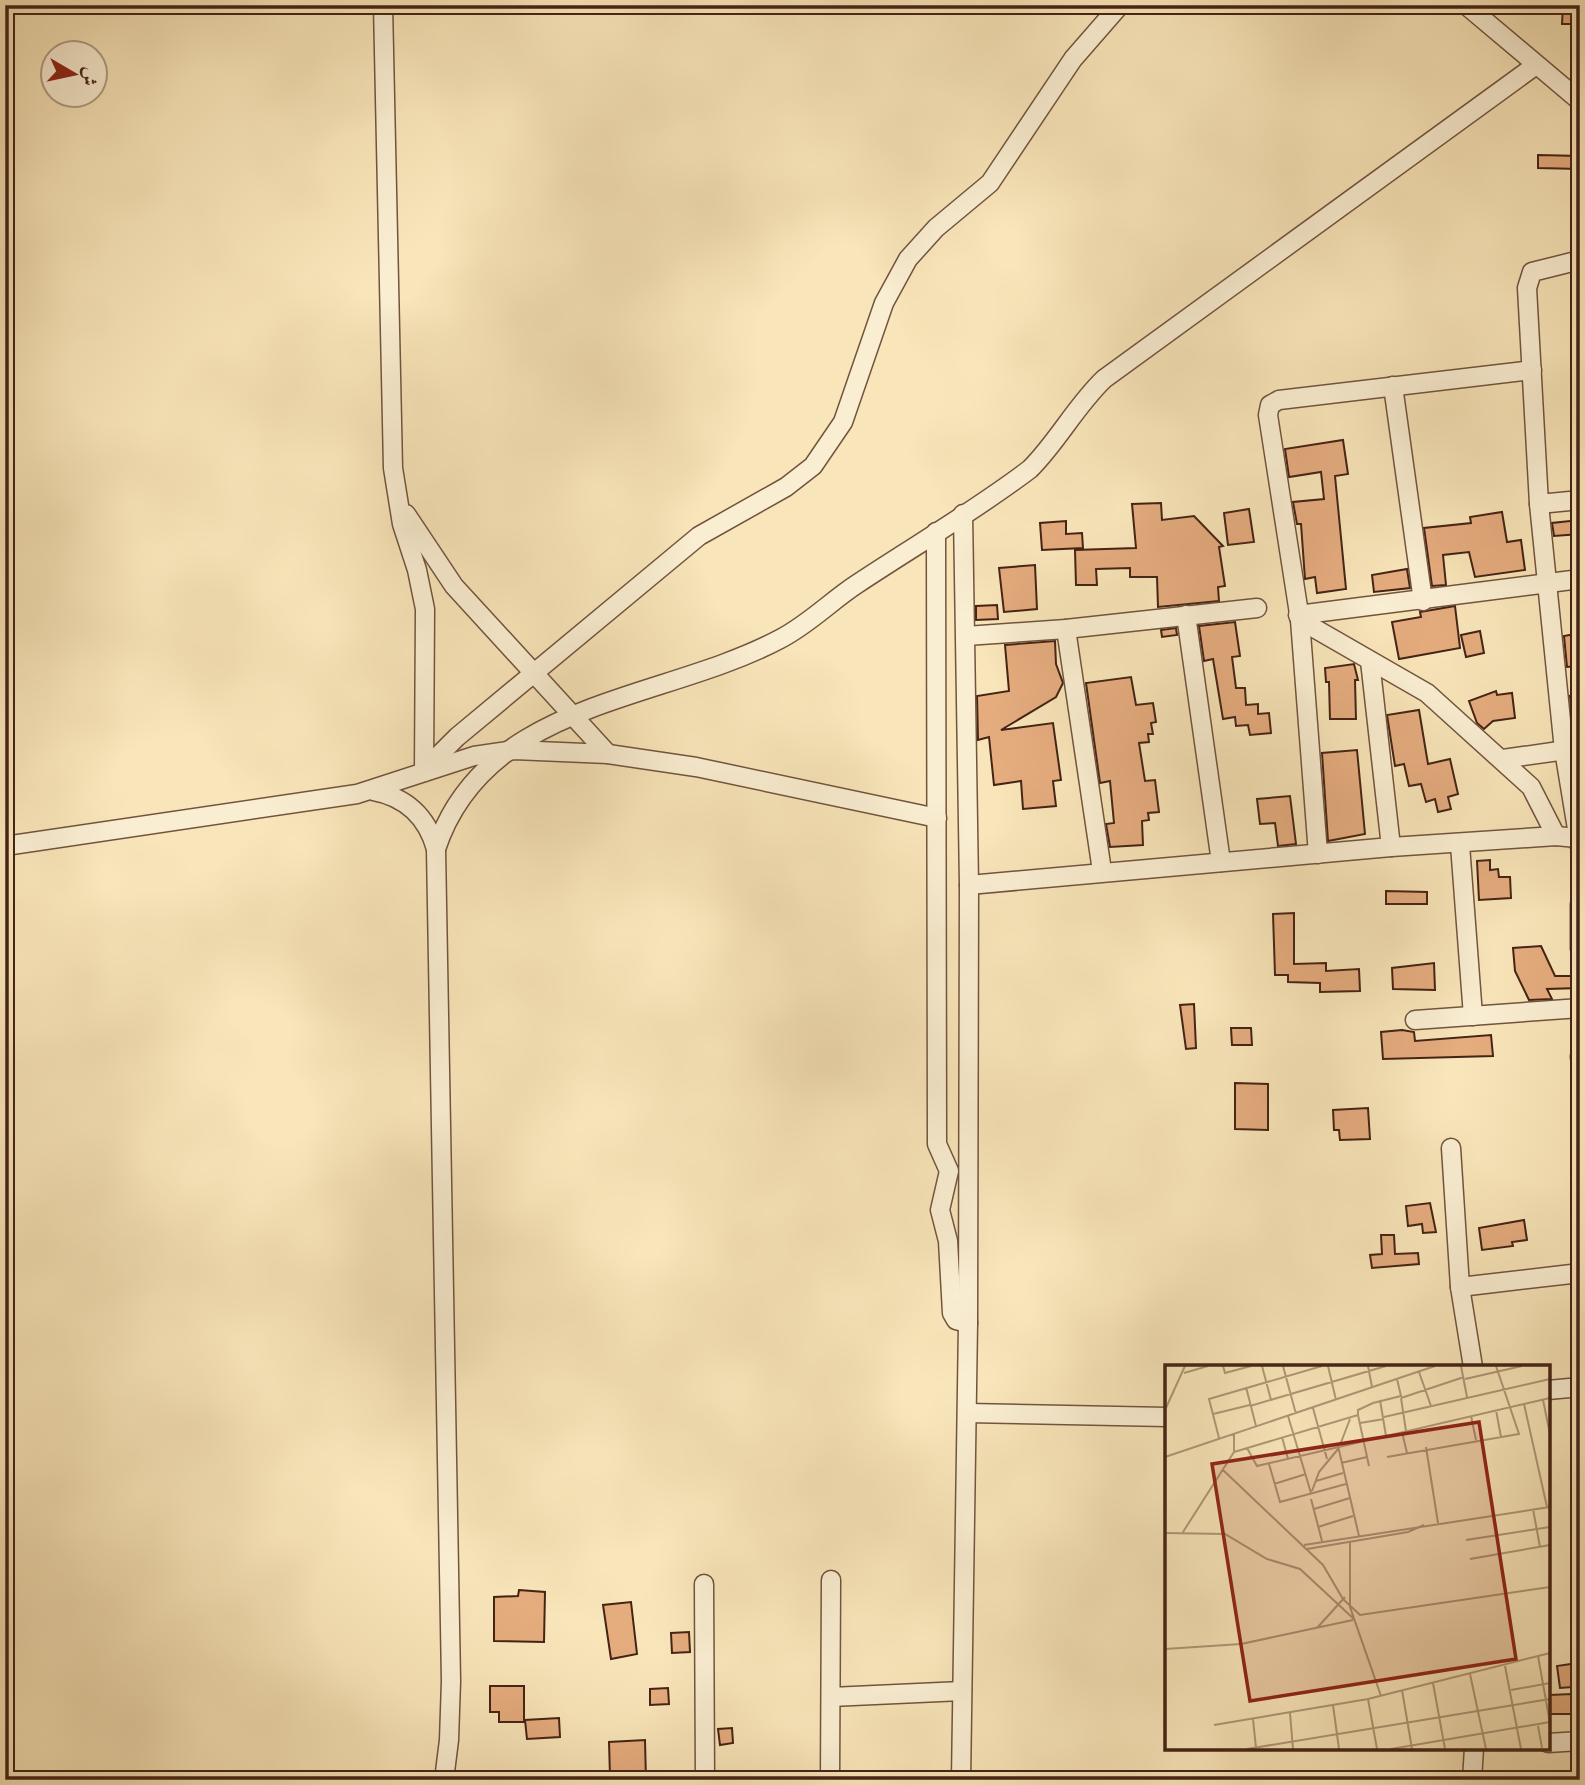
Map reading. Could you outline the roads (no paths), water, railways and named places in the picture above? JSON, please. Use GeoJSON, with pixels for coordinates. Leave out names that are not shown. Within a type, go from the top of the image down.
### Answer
{"type":"FeatureCollection","features":[{"type":"Feature","properties":{"kind":"street"},"geometry":{"type":"LineString","coordinates":[[383,5],[396,496],[425,609],[427,771]]}},
{"type":"Feature","properties":{"kind":"street"},"geometry":{"type":"LineString","coordinates":[[427,771],[457,737],[535,675],[699,536],[786,487],[813,466],[843,422],[884,303],[908,259],[936,228],[990,183],[1073,59],[1120,5]]}},
{"type":"Feature","properties":{"kind":"street"},"geometry":{"type":"LineString","coordinates":[[1466,5],[1580,101]]}},
{"type":"Feature","properties":{"kind":"street"},"geometry":{"type":"LineString","coordinates":[[444,1780],[449,1740],[451,1681],[436,849],[443,828],[465,790],[497,759],[572,716],[777,641],[1030,469],[1053,445],[1081,403],[1104,379],[1536,65]]}},
{"type":"Feature","properties":{"kind":"street"},"geometry":{"type":"LineString","coordinates":[[969,886],[1102,871],[1391,847],[1460,845],[1556,836],[1578,842],[1572,749],[1547,583],[1539,505],[1529,279],[1532,272],[1541,267],[1580,260]]}},
{"type":"Feature","properties":{"kind":"street"},"geometry":{"type":"LineString","coordinates":[[1318,854],[1299,618],[1268,415],[1270,405],[1279,400],[1532,370]]}},
{"type":"Feature","properties":{"kind":"street"},"geometry":{"type":"LineString","coordinates":[[1393,386],[1423,601]]}},
{"type":"Feature","properties":{"kind":"street"},"geometry":{"type":"LineString","coordinates":[[396,496],[441,569],[608,754]]}},
{"type":"Feature","properties":{"kind":"street"},"geometry":{"type":"LineString","coordinates":[[1539,505],[1580,500]]}},
{"type":"Feature","properties":{"kind":"street"},"geometry":{"type":"LineString","coordinates":[[961,1780],[968,1323],[969,886],[963,514]]}},
{"type":"Feature","properties":{"kind":"street"},"geometry":{"type":"LineString","coordinates":[[936,531],[937,1144],[949,1177],[940,1210],[948,1241],[952,1313],[956,1320],[968,1323]]}},
{"type":"Feature","properties":{"kind":"street"},"geometry":{"type":"LineString","coordinates":[[1299,618],[1580,579]]}},
{"type":"Feature","properties":{"kind":"street"},"geometry":{"type":"LineString","coordinates":[[966,636],[1066,629],[1257,608]]}},
{"type":"Feature","properties":{"kind":"street"},"geometry":{"type":"LineString","coordinates":[[1186,615],[1221,862]]}},
{"type":"Feature","properties":{"kind":"street"},"geometry":{"type":"LineString","coordinates":[[1299,618],[1427,693],[1531,787],[1556,836]]}},
{"type":"Feature","properties":{"kind":"street"},"geometry":{"type":"LineString","coordinates":[[1066,629],[1102,871]]}},
{"type":"Feature","properties":{"kind":"street"},"geometry":{"type":"LineString","coordinates":[[1370,661],[1391,847]]}},
{"type":"Feature","properties":{"kind":"street"},"geometry":{"type":"LineString","coordinates":[[1503,759],[1572,749]]}},
{"type":"Feature","properties":{"kind":"street"},"geometry":{"type":"LineString","coordinates":[[5,846],[373,790],[474,756],[514,750],[608,754],[722,771],[937,818]]}},
{"type":"Feature","properties":{"kind":"street"},"geometry":{"type":"LineString","coordinates":[[373,790],[395,797],[414,810],[428,828],[436,849]]}},
{"type":"Feature","properties":{"kind":"street"},"geometry":{"type":"LineString","coordinates":[[1460,845],[1474,1016]]}},
{"type":"Feature","properties":{"kind":"street"},"geometry":{"type":"LineString","coordinates":[[1580,904],[1580,949]]}},
{"type":"Feature","properties":{"kind":"street"},"geometry":{"type":"LineString","coordinates":[[1415,1020],[1580,1008]]}},
{"type":"Feature","properties":{"kind":"street"},"geometry":{"type":"LineString","coordinates":[[1451,1148],[1460,1287],[1473,1365]]}},
{"type":"Feature","properties":{"kind":"street"},"geometry":{"type":"LineString","coordinates":[[1460,1287],[1580,1273]]}},
{"type":"Feature","properties":{"kind":"street"},"geometry":{"type":"LineString","coordinates":[[1550,1391],[1580,1387]]}},
{"type":"Feature","properties":{"kind":"street"},"geometry":{"type":"LineString","coordinates":[[967,1413],[1165,1417]]}},
{"type":"Feature","properties":{"kind":"street"},"geometry":{"type":"LineString","coordinates":[[830,1780],[831,1580]]}},
{"type":"Feature","properties":{"kind":"street"},"geometry":{"type":"LineString","coordinates":[[704,1584],[705,1780]]}},
{"type":"Feature","properties":{"kind":"street"},"geometry":{"type":"LineString","coordinates":[[831,1697],[962,1691]]}},
{"type":"Feature","properties":{"kind":"street"},"geometry":{"type":"LineString","coordinates":[[1550,1743],[1580,1741]]}},
{"type":"Feature","properties":{"kind":"street"},"geometry":{"type":"LineString","coordinates":[[1472,1780],[1474,1750]]}}]}
